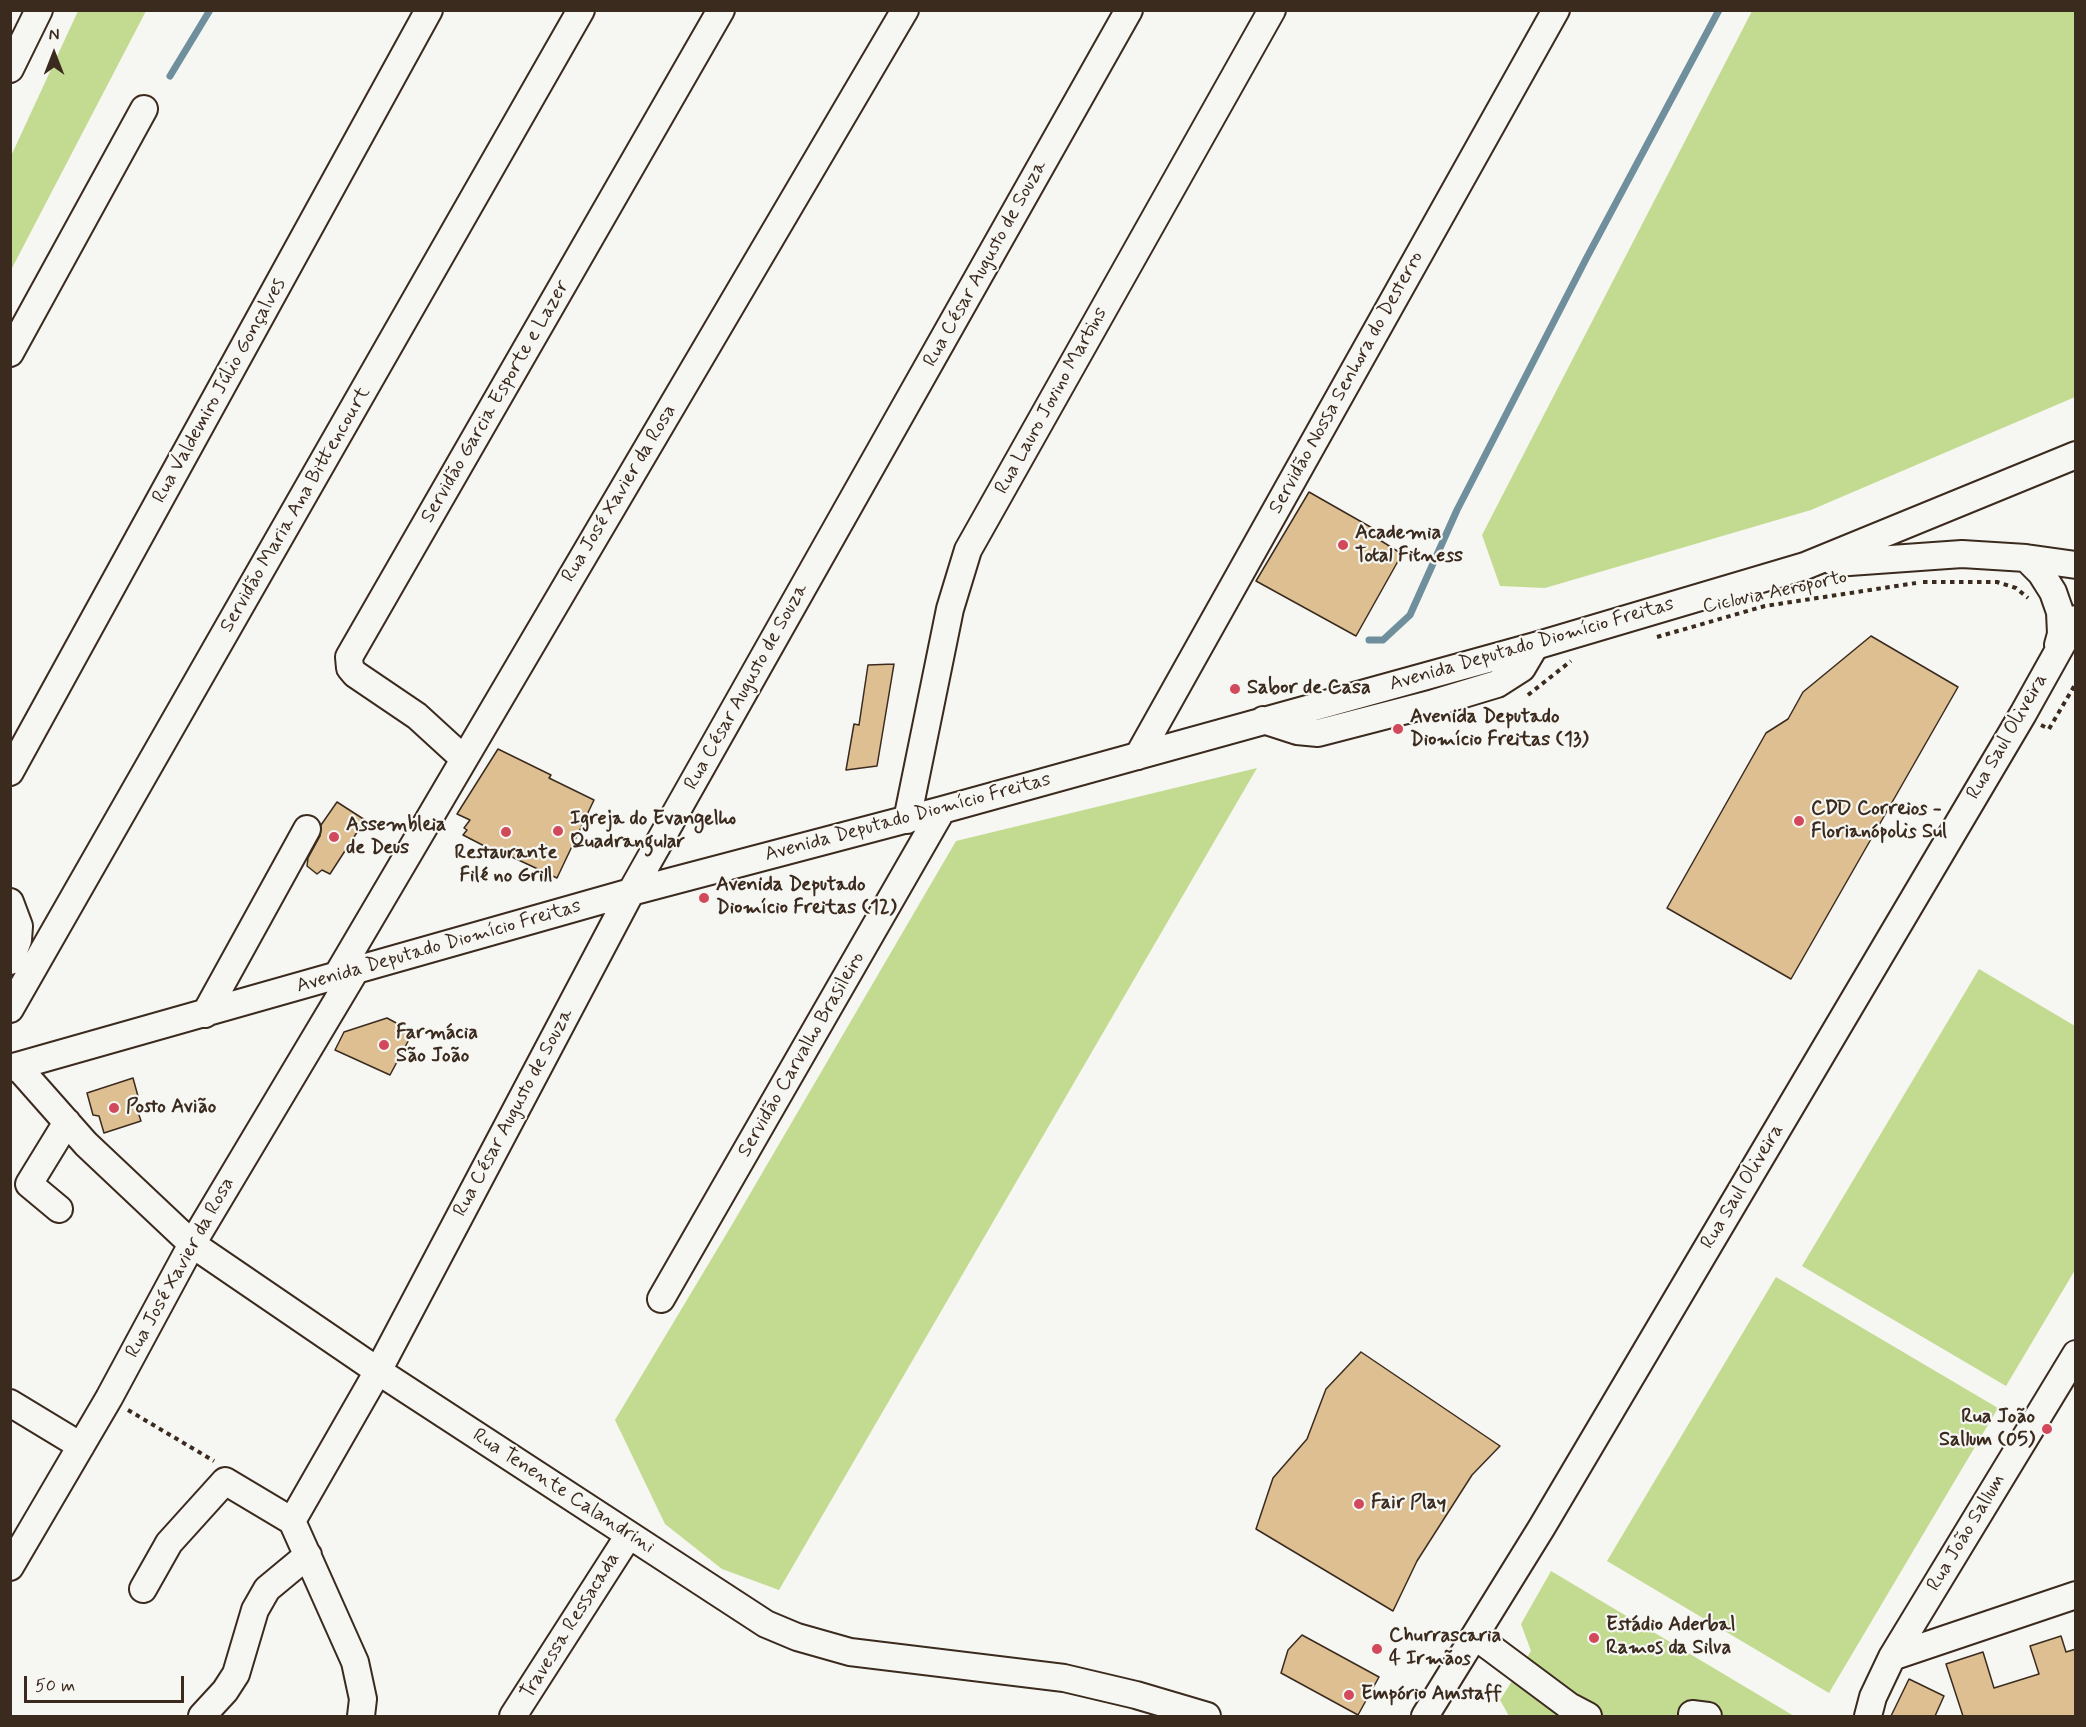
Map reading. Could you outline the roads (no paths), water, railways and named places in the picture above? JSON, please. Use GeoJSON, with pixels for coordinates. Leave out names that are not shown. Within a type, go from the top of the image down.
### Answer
{"type":"FeatureCollection","features":[{"type":"Feature","properties":{"kind":"street"},"geometry":{"type":"LineString","coordinates":[[10,69],[39,10]]}},
{"type":"Feature","properties":{"kind":"street","name":"Rua Valdemiro Júlio Gonçalves"},"geometry":{"type":"LineString","coordinates":[[10,772],[429,10]]}},
{"type":"Feature","properties":{"kind":"street","name":"Servidão Maria Ana Bittencourt"},"geometry":{"type":"LineString","coordinates":[[10,1009],[581,10]]}},
{"type":"Feature","properties":{"kind":"street","name":"Servidão Garcia Esporte e Lazer"},"geometry":{"type":"LineString","coordinates":[[464,759],[417,716],[355,674],[350,668],[349,657],[721,10]]}},
{"type":"Feature","properties":{"kind":"street","name":"Rua José Xavier da Rosa"},"geometry":{"type":"LineString","coordinates":[[10,1567],[109,1398],[192,1244],[464,759],[905,10]]}},
{"type":"Feature","properties":{"kind":"street","name":"Rua César Augusto de Souza"},"geometry":{"type":"LineString","coordinates":[[292,1521],[378,1371],[631,892],[1129,10]]}},
{"type":"Feature","properties":{"kind":"street","name":"Rua Lauro Jovino Martins"},"geometry":{"type":"LineString","coordinates":[[907,820],[950,609],[968,550],[1272,10]]}},
{"type":"Feature","properties":{"kind":"street","name":"Servidão Nossa Senhora do Desterro"},"geometry":{"type":"LineString","coordinates":[[1137,756],[1556,10]]}},
{"type":"Feature","properties":{"kind":"street"},"geometry":{"type":"LineString","coordinates":[[10,353],[144,109]]}},
{"type":"Feature","properties":{"kind":"street","name":"Avenida Deputado Diomício Freitas"},"geometry":{"type":"LineString","coordinates":[[14,1067],[631,892],[907,820],[1535,646],[1805,566],[2076,455]]}},
{"type":"Feature","properties":{"kind":"street","name":"Avenida Deputado Diomício Freitas"},"geometry":{"type":"LineString","coordinates":[[1805,566],[1898,557],[1962,554],[2026,558],[2076,565]]}},
{"type":"Feature","properties":{"kind":"street","name":"Rua Saul Oliveira"},"geometry":{"type":"LineString","coordinates":[[2026,558],[2041,573],[2053,592],[2060,612],[2061,634],[2056,655]]}},
{"type":"Feature","properties":{"kind":"street","name":"Rua Saul Oliveira"},"geometry":{"type":"LineString","coordinates":[[1425,1716],[1594,1440],[2076,620]]}},
{"type":"Feature","properties":{"kind":"street","name":"Servidão Carvalho Brasileiro"},"geometry":{"type":"LineString","coordinates":[[661,1299],[942,810]]}},
{"type":"Feature","properties":{"kind":"street"},"geometry":{"type":"LineString","coordinates":[[205,1014],[307,829]]}},
{"type":"Feature","properties":{"kind":"street"},"geometry":{"type":"LineString","coordinates":[[10,902],[19,926],[12,958]]}},
{"type":"Feature","properties":{"kind":"street"},"geometry":{"type":"LineString","coordinates":[[12,958],[47,944]]}},
{"type":"Feature","properties":{"kind":"street","name":"Rua Tenente Calandrini"},"geometry":{"type":"LineString","coordinates":[[14,1067],[118,1175],[192,1244],[378,1371],[766,1624],[824,1646],[884,1658],[1064,1678],[1136,1695],[1207,1716]]}},
{"type":"Feature","properties":{"kind":"street"},"geometry":{"type":"LineString","coordinates":[[59,1209],[30,1184],[67,1122]]}},
{"type":"Feature","properties":{"kind":"street","name":"Rua João Sallum"},"geometry":{"type":"LineString","coordinates":[[1868,1716],[1873,1697],[1892,1657],[2076,1354]]}},
{"type":"Feature","properties":{"kind":"street"},"geometry":{"type":"LineString","coordinates":[[10,1403],[81,1446]]}},
{"type":"Feature","properties":{"kind":"street"},"geometry":{"type":"LineString","coordinates":[[143,1588],[170,1543],[225,1481],[292,1521],[355,1662],[363,1699],[362,1716]]}},
{"type":"Feature","properties":{"kind":"street","name":"Travessa Ressacada"},"geometry":{"type":"LineString","coordinates":[[513,1716],[628,1535]]}},
{"type":"Feature","properties":{"kind":"street"},"geometry":{"type":"LineString","coordinates":[[202,1716],[225,1691],[236,1674],[255,1610],[267,1589],[309,1555]]}},
{"type":"Feature","properties":{"kind":"street"},"geometry":{"type":"LineString","coordinates":[[1892,1657],[2076,1595]]}},
{"type":"Feature","properties":{"kind":"street"},"geometry":{"type":"LineString","coordinates":[[1475,1636],[1569,1706],[1588,1716]]}},
{"type":"Feature","properties":{"kind":"waterway"},"geometry":{"type":"LineString","coordinates":[[170,76],[210,10]]}},
{"type":"Feature","properties":{"kind":"waterway"},"geometry":{"type":"LineString","coordinates":[[1369,640],[1383,640],[1410,615],[1457,510],[1586,259],[1719,10]]}},
{"type":"Feature","properties":{"kind":"place","name":"Academia Total Fitness"},"geometry":{"type":"Point","coordinates":[1343,545]}},
{"type":"Feature","properties":{"kind":"place","name":"Sabor de Casa"},"geometry":{"type":"Point","coordinates":[1235,689]}},
{"type":"Feature","properties":{"kind":"place","name":"Avenida Deputado Diomício Freitas (13)"},"geometry":{"type":"Point","coordinates":[1398,729]}},
{"type":"Feature","properties":{"kind":"place","name":"CDD Correios - Florianópolis Sul"},"geometry":{"type":"Point","coordinates":[1799,821]}},
{"type":"Feature","properties":{"kind":"place","name":"Igreja do Evangelho Quadrangular"},"geometry":{"type":"Point","coordinates":[558,831]}},
{"type":"Feature","properties":{"kind":"place","name":"Restaurante Filé no Grill"},"geometry":{"type":"Point","coordinates":[506,832]}},
{"type":"Feature","properties":{"kind":"place","name":"Assembleia de Deus"},"geometry":{"type":"Point","coordinates":[334,837]}},
{"type":"Feature","properties":{"kind":"place","name":"Avenida Deputado Diomício Freitas (12)"},"geometry":{"type":"Point","coordinates":[704,898]}},
{"type":"Feature","properties":{"kind":"place","name":"Farmácia São João"},"geometry":{"type":"Point","coordinates":[384,1045]}},
{"type":"Feature","properties":{"kind":"place","name":"Posto Avião"},"geometry":{"type":"Point","coordinates":[114,1108]}},
{"type":"Feature","properties":{"kind":"place","name":"Rua João Sallum (05)"},"geometry":{"type":"Point","coordinates":[2047,1429]}},
{"type":"Feature","properties":{"kind":"place","name":"Fair Play"},"geometry":{"type":"Point","coordinates":[1359,1504]}},
{"type":"Feature","properties":{"kind":"place","name":"Estádio Aderbal Ramos da Silva"},"geometry":{"type":"Point","coordinates":[1594,1638]}},
{"type":"Feature","properties":{"kind":"place","name":"Churrascaria 4 Irmãos"},"geometry":{"type":"Point","coordinates":[1377,1649]}},
{"type":"Feature","properties":{"kind":"place","name":"Empório Amstaff"},"geometry":{"type":"Point","coordinates":[1349,1695]}}]}
